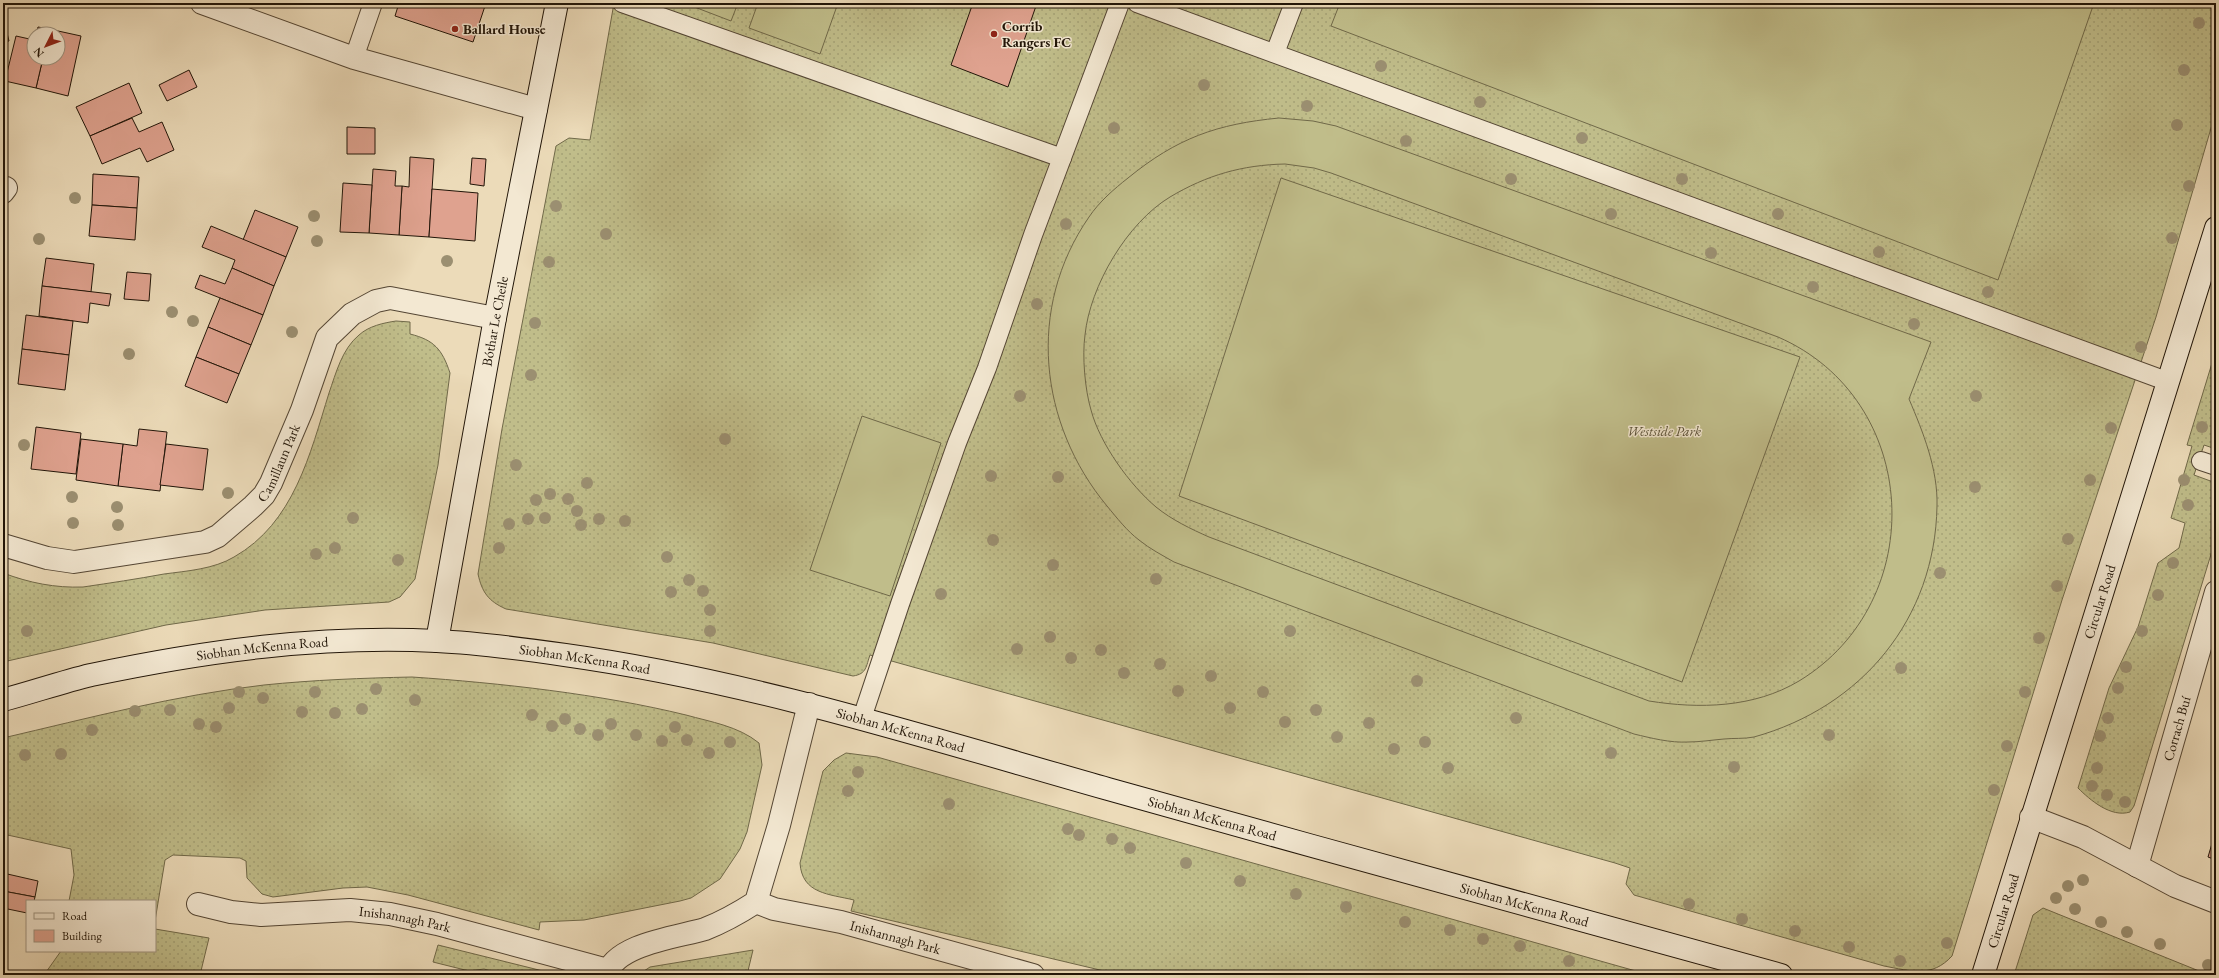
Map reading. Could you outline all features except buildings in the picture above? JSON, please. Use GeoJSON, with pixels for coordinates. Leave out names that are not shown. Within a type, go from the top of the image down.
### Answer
{"type":"FeatureCollection","features":[{"type":"Feature","properties":{"kind":"street"},"geometry":{"type":"LineString","coordinates":[[202,3],[354,58],[536,109]]}},
{"type":"Feature","properties":{"kind":"street","name":"Bóthar Le Cheile"},"geometry":{"type":"LineString","coordinates":[[437,641],[495,318],[557,3]]}},
{"type":"Feature","properties":{"kind":"street","name":"Circular Road"},"geometry":{"type":"LineString","coordinates":[[1983,975],[2031,817],[2169,382],[2216,228]]}},
{"type":"Feature","properties":{"kind":"street","name":"Camillaun Park"},"geometry":{"type":"LineString","coordinates":[[3,545],[47,558],[74,562],[205,542],[228,528],[264,495],[271,483],[302,410],[327,338],[352,314],[372,303],[390,298],[495,318]]}},
{"type":"Feature","properties":{"kind":"street","name":"Corrach Buí"},"geometry":{"type":"LineString","coordinates":[[2137,866],[2216,592]]}},
{"type":"Feature","properties":{"kind":"street","name":"Siobhan McKenna Road"},"geometry":{"type":"LineString","coordinates":[[3,700],[85,676],[218,652],[308,642],[351,640],[474,643],[612,662],[707,680],[862,718],[1115,791],[1780,975]]}},
{"type":"Feature","properties":{"kind":"street"},"geometry":{"type":"LineString","coordinates":[[756,902],[779,825],[809,704]]}},
{"type":"Feature","properties":{"kind":"street"},"geometry":{"type":"LineString","coordinates":[[2031,817],[2083,837],[2175,886],[2216,902]]}},
{"type":"Feature","properties":{"kind":"street","name":"Inishannagh Park"},"geometry":{"type":"LineString","coordinates":[[198,904],[231,912],[261,915],[350,910],[390,914],[437,924],[607,972],[623,954],[649,944],[704,929],[730,919],[756,902],[774,909],[841,922],[1033,975]]}},
{"type":"Feature","properties":{"kind":"lane"},"geometry":{"type":"LineString","coordinates":[[354,58],[372,3]]}},
{"type":"Feature","properties":{"kind":"lane"},"geometry":{"type":"LineString","coordinates":[[622,3],[1062,158]]}},
{"type":"Feature","properties":{"kind":"lane"},"geometry":{"type":"LineString","coordinates":[[862,718],[900,604],[957,443],[987,368],[1033,235],[1120,3]]}},
{"type":"Feature","properties":{"kind":"lane"},"geometry":{"type":"LineString","coordinates":[[1137,3],[2169,382]]}},
{"type":"Feature","properties":{"kind":"lane"},"geometry":{"type":"LineString","coordinates":[[1275,53],[1294,3]]}},
{"type":"Feature","properties":{"kind":"green space","name":"Westside Park"},"geometry":{"type":"Polygon","coordinates":[[[614,3],[2216,3],[2216,111],[2156,317],[2062,600],[1952,956],[1937,968],[1929,970],[1912,971],[1884,966],[1634,895],[1626,884],[1630,868],[1615,863],[870,655],[865,669],[858,675],[853,676],[713,643],[506,609],[495,603],[484,591],[478,574],[502,429],[556,146],[569,138],[590,140],[614,3]]]}},
{"type":"Feature","properties":{"kind":"green space"},"geometry":{"type":"Polygon","coordinates":[[[684,3],[738,3],[731,21],[684,3]]]}},
{"type":"Feature","properties":{"kind":"green space"},"geometry":{"type":"Polygon","coordinates":[[[758,3],[838,3],[820,54],[749,28],[758,3]]]}},
{"type":"Feature","properties":{"kind":"green space"},"geometry":{"type":"Polygon","coordinates":[[[1340,3],[2094,3],[1998,280],[1331,26],[1340,3]]]}},
{"type":"Feature","properties":{"kind":"green space"},"geometry":{"type":"Polygon","coordinates":[[[1279,118],[1313,121],[1336,126],[1931,342],[1909,399],[1929,451],[1935,478],[1937,506],[1933,547],[1923,586],[1907,621],[1885,653],[1859,681],[1828,704],[1793,723],[1750,738],[1692,742],[1667,741],[1634,734],[1174,562],[1143,543],[1122,524],[1107,506],[1084,474],[1067,439],[1055,403],[1049,365],[1049,327],[1056,289],[1069,252],[1089,217],[1102,201],[1117,187],[1146,164],[1181,143],[1217,129],[1279,118]],[[1285,164],[1254,166],[1211,177],[1184,189],[1154,208],[1139,223],[1113,257],[1094,296],[1088,316],[1084,343],[1086,383],[1091,410],[1101,436],[1126,476],[1146,498],[1162,512],[1209,537],[1649,701],[1668,704],[1707,705],[1726,704],[1764,697],[1799,681],[1842,646],[1872,602],[1888,553],[1892,502],[1882,452],[1860,406],[1825,366],[1778,337],[1314,168],[1285,164]]]}},
{"type":"Feature","properties":{"kind":"green space"},"geometry":{"type":"Polygon","coordinates":[[[1281,178],[1800,357],[1682,682],[1179,496],[1281,178]]]}},
{"type":"Feature","properties":{"kind":"green space"},"geometry":{"type":"Polygon","coordinates":[[[396,321],[410,322],[410,334],[425,339],[436,347],[444,358],[450,373],[438,465],[415,579],[400,597],[389,602],[265,610],[166,625],[3,662],[3,573],[23,580],[43,584],[62,587],[83,587],[209,567],[234,557],[255,543],[271,526],[297,485],[315,440],[337,370],[348,347],[367,329],[396,321]]]}},
{"type":"Feature","properties":{"kind":"green space"},"geometry":{"type":"Polygon","coordinates":[[[2216,350],[2216,449],[2204,445],[2194,475],[2216,483],[2216,538],[2134,806],[2130,812],[2116,812],[2101,807],[2078,788],[2109,688],[2138,627],[2158,563],[2179,548],[2185,523],[2171,518],[2192,446],[2187,445],[2216,350]]]}},
{"type":"Feature","properties":{"kind":"green space"},"geometry":{"type":"Polygon","coordinates":[[[862,416],[941,443],[890,596],[810,570],[862,416]]]}},
{"type":"Feature","properties":{"kind":"green space"},"geometry":{"type":"Polygon","coordinates":[[[412,677],[550,690],[619,701],[686,715],[724,725],[742,732],[759,743],[762,765],[747,832],[740,849],[720,879],[691,898],[584,920],[540,922],[539,930],[408,895],[367,887],[343,888],[273,897],[262,894],[247,878],[246,861],[240,858],[173,855],[165,860],[156,915],[156,900],[69,900],[74,875],[71,849],[3,834],[3,738],[165,701],[231,689],[301,682],[412,677]]]}},
{"type":"Feature","properties":{"kind":"green space"},"geometry":{"type":"Polygon","coordinates":[[[846,753],[877,757],[1650,975],[1121,975],[851,911],[854,900],[826,894],[811,887],[802,873],[800,863],[823,771],[834,760],[846,753]]]}},
{"type":"Feature","properties":{"kind":"green space"},"geometry":{"type":"Polygon","coordinates":[[[2043,908],[2209,975],[2014,975],[2033,915],[2043,908]]]}},
{"type":"Feature","properties":{"kind":"green space"},"geometry":{"type":"Polygon","coordinates":[[[156,929],[209,938],[200,975],[44,975],[60,952],[156,952],[156,929]]]}},
{"type":"Feature","properties":{"kind":"green space"},"geometry":{"type":"Polygon","coordinates":[[[438,945],[555,975],[506,975],[484,969],[469,971],[433,962],[438,945]]]}},
{"type":"Feature","properties":{"kind":"green space"},"geometry":{"type":"Polygon","coordinates":[[[753,950],[747,975],[638,975],[650,967],[753,950]]]}},
{"type":"Feature","properties":{"kind":"place","name":"Ballard House"},"geometry":{"type":"Point","coordinates":[455,29]}},
{"type":"Feature","properties":{"kind":"place","name":"Corrib Rangers FC"},"geometry":{"type":"Point","coordinates":[994,34]}}]}
